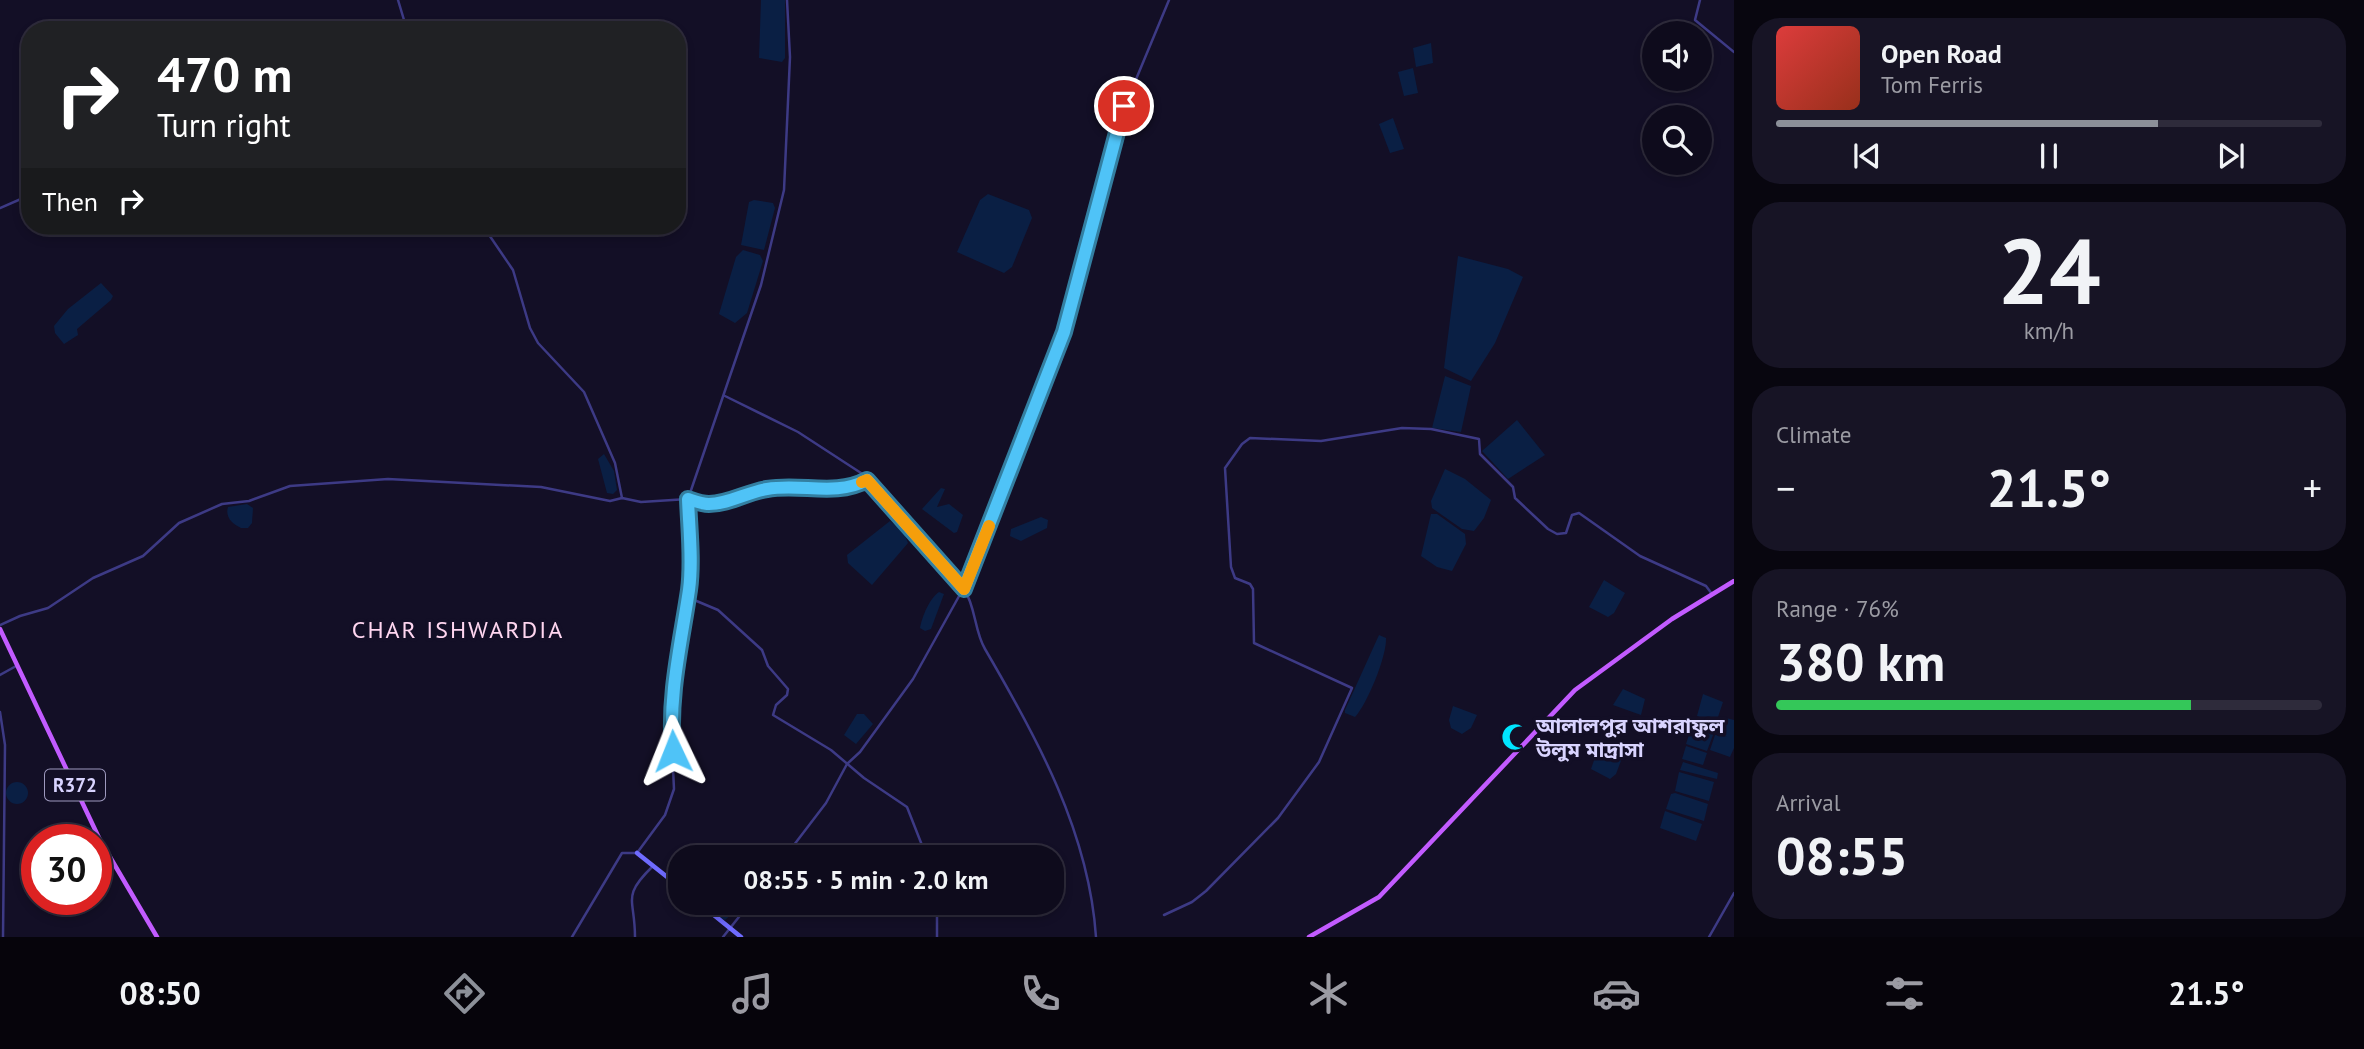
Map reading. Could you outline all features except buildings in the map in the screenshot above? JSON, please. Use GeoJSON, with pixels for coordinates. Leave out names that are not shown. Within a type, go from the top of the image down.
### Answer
{"type":"FeatureCollection","features":[{"type":"Feature","properties":{"kind":"main road"},"geometry":{"type":"LineString","coordinates":[[1310,937],[1379,897],[1575,690],[1734,581]]}},
{"type":"Feature","properties":{"kind":"main road","name":"R372"},"geometry":{"type":"LineString","coordinates":[[0,627],[100,840],[157,937]]}},
{"type":"Feature","properties":{"kind":"street"},"geometry":{"type":"LineString","coordinates":[[398,0],[404,21]]}},
{"type":"Feature","properties":{"kind":"street"},"geometry":{"type":"LineString","coordinates":[[637,853],[665,815],[674,789],[670,726],[674,676],[687,597],[688,499],[725,396],[769,258],[784,190],[790,57],[787,0]]}},
{"type":"Feature","properties":{"kind":"street"},"geometry":{"type":"LineString","coordinates":[[794,845],[826,803],[847,764],[860,752],[913,679],[964,589],[1007,471],[1058,351],[1077,295],[1117,125],[1169,0]]}},
{"type":"Feature","properties":{"kind":"street"},"geometry":{"type":"LineString","coordinates":[[1700,0],[1695,20],[1734,52]]}},
{"type":"Feature","properties":{"kind":"street"},"geometry":{"type":"LineString","coordinates":[[0,208],[21,199]]}},
{"type":"Feature","properties":{"kind":"street"},"geometry":{"type":"LineString","coordinates":[[489,235],[513,270],[530,328],[538,343],[584,392],[615,463],[622,498]]}},
{"type":"Feature","properties":{"kind":"street"},"geometry":{"type":"LineString","coordinates":[[725,396],[798,432],[867,480],[973,602],[983,646],[1036,738],[1076,834],[1094,914],[1096,937]]}},
{"type":"Feature","properties":{"kind":"street"},"geometry":{"type":"LineString","coordinates":[[1164,915],[1192,902],[1206,891],[1278,818],[1319,762],[1352,688],[1286,655],[1254,643],[1253,589],[1250,584],[1235,578],[1231,568],[1225,468],[1242,443],[1251,438],[1321,441],[1402,428],[1431,429],[1479,439],[1480,454],[1513,486],[1515,498],[1556,534],[1566,533],[1572,515],[1583,514],[1628,549],[1706,586],[1712,594]]}},
{"type":"Feature","properties":{"kind":"street"},"geometry":{"type":"LineString","coordinates":[[0,627],[20,615],[48,608],[100,575],[143,556],[179,523],[222,504],[250,501],[290,486],[388,479],[541,486],[610,501],[622,498],[641,502],[688,499],[707,504],[729,501],[764,489],[802,485],[839,490],[867,480]]}},
{"type":"Feature","properties":{"kind":"street"},"geometry":{"type":"LineString","coordinates":[[687,597],[718,610],[762,650],[768,666],[788,689],[773,715],[831,750],[907,807],[922,845]]}},
{"type":"Feature","properties":{"kind":"street"},"geometry":{"type":"LineString","coordinates":[[0,675],[18,665]]}},
{"type":"Feature","properties":{"kind":"street"},"geometry":{"type":"LineString","coordinates":[[0,712],[5,745],[3,937]]}},
{"type":"Feature","properties":{"kind":"street"},"geometry":{"type":"LineString","coordinates":[[572,937],[598,898],[622,853],[637,853],[668,878]]}},
{"type":"Feature","properties":{"kind":"street"},"geometry":{"type":"LineString","coordinates":[[635,937],[631,895],[633,887],[653,866]]}},
{"type":"Feature","properties":{"kind":"street"},"geometry":{"type":"LineString","coordinates":[[1709,937],[1734,893]]}},
{"type":"Feature","properties":{"kind":"street"},"geometry":{"type":"LineString","coordinates":[[714,915],[741,937]]}},
{"type":"Feature","properties":{"kind":"street"},"geometry":{"type":"LineString","coordinates":[[723,937],[741,915]]}},
{"type":"Feature","properties":{"kind":"street"},"geometry":{"type":"LineString","coordinates":[[937,915],[937,937]]}},
{"type":"Feature","properties":{"kind":"water"},"geometry":{"type":"Polygon","coordinates":[[[761,0],[785,0],[785,58],[782,62],[759,58],[761,0]]]}},
{"type":"Feature","properties":{"kind":"water"},"geometry":{"type":"Polygon","coordinates":[[[1431,43],[1433,63],[1416,67],[1413,48],[1431,43]]]}},
{"type":"Feature","properties":{"kind":"water"},"geometry":{"type":"Polygon","coordinates":[[[1413,68],[1418,93],[1404,96],[1398,72],[1413,68]]]}},
{"type":"Feature","properties":{"kind":"water"},"geometry":{"type":"Polygon","coordinates":[[[1393,118],[1404,149],[1390,153],[1379,124],[1393,118]]]}},
{"type":"Feature","properties":{"kind":"water"},"geometry":{"type":"Polygon","coordinates":[[[988,194],[1029,210],[1032,218],[1012,267],[1004,273],[957,252],[980,200],[988,194]]]}},
{"type":"Feature","properties":{"kind":"water"},"geometry":{"type":"Polygon","coordinates":[[[754,200],[773,203],[775,208],[764,250],[741,245],[749,202],[754,200]]]}},
{"type":"Feature","properties":{"kind":"water"},"geometry":{"type":"Polygon","coordinates":[[[743,250],[760,255],[763,261],[747,313],[735,323],[719,314],[736,257],[743,250]]]}},
{"type":"Feature","properties":{"kind":"water"},"geometry":{"type":"Polygon","coordinates":[[[1458,256],[1508,269],[1523,277],[1495,343],[1471,381],[1444,368],[1458,256]]]}},
{"type":"Feature","properties":{"kind":"water"},"geometry":{"type":"Polygon","coordinates":[[[101,283],[113,296],[111,300],[77,329],[78,335],[64,344],[55,333],[54,326],[68,309],[101,283]]]}},
{"type":"Feature","properties":{"kind":"water"},"geometry":{"type":"Polygon","coordinates":[[[1445,376],[1471,386],[1461,432],[1432,428],[1445,376]]]}},
{"type":"Feature","properties":{"kind":"water"},"geometry":{"type":"Polygon","coordinates":[[[1517,420],[1545,455],[1508,479],[1482,451],[1517,420]]]}},
{"type":"Feature","properties":{"kind":"water"},"geometry":{"type":"Polygon","coordinates":[[[604,454],[614,471],[617,490],[613,494],[607,493],[598,459],[604,454]]]}},
{"type":"Feature","properties":{"kind":"water"},"geometry":{"type":"Polygon","coordinates":[[[1445,469],[1465,479],[1491,500],[1484,518],[1474,531],[1462,529],[1432,508],[1431,501],[1445,469]]]}},
{"type":"Feature","properties":{"kind":"water"},"geometry":{"type":"Polygon","coordinates":[[[941,488],[945,489],[937,507],[949,504],[963,515],[957,532],[954,533],[922,509],[941,488]]]}},
{"type":"Feature","properties":{"kind":"water"},"geometry":{"type":"Polygon","coordinates":[[[247,504],[253,508],[252,523],[248,528],[241,528],[230,520],[228,507],[247,504]]]}},
{"type":"Feature","properties":{"kind":"water"},"geometry":{"type":"Polygon","coordinates":[[[1431,514],[1437,514],[1465,534],[1466,544],[1452,571],[1437,567],[1421,556],[1431,514]]]}},
{"type":"Feature","properties":{"kind":"water"},"geometry":{"type":"Polygon","coordinates":[[[1041,517],[1048,520],[1047,528],[1021,541],[1010,536],[1011,529],[1041,517]]]}},
{"type":"Feature","properties":{"kind":"water"},"geometry":{"type":"Polygon","coordinates":[[[890,521],[904,533],[908,543],[872,585],[848,563],[847,555],[890,521]]]}},
{"type":"Feature","properties":{"kind":"water"},"geometry":{"type":"Polygon","coordinates":[[[1604,580],[1625,593],[1614,613],[1608,617],[1589,607],[1604,580]]]}},
{"type":"Feature","properties":{"kind":"water"},"geometry":{"type":"Polygon","coordinates":[[[939,592],[944,594],[931,629],[925,631],[920,628],[923,618],[939,592]]]}},
{"type":"Feature","properties":{"kind":"water"},"geometry":{"type":"Polygon","coordinates":[[[1379,635],[1386,638],[1380,667],[1355,717],[1345,713],[1345,710],[1379,635]]]}},
{"type":"Feature","properties":{"kind":"water"},"geometry":{"type":"Polygon","coordinates":[[[1623,689],[1645,699],[1641,715],[1613,705],[1623,689]]]}},
{"type":"Feature","properties":{"kind":"water"},"geometry":{"type":"Polygon","coordinates":[[[1703,694],[1723,702],[1716,723],[1697,716],[1703,694]]]}},
{"type":"Feature","properties":{"kind":"water"},"geometry":{"type":"Polygon","coordinates":[[[1453,706],[1477,715],[1471,728],[1462,734],[1451,728],[1449,720],[1453,706]]]}},
{"type":"Feature","properties":{"kind":"water"},"geometry":{"type":"Polygon","coordinates":[[[857,714],[864,714],[873,724],[856,744],[844,735],[857,714]]]}},
{"type":"Feature","properties":{"kind":"water"},"geometry":{"type":"Polygon","coordinates":[[[1722,717],[1734,720],[1734,748],[1730,757],[1710,750],[1715,735],[1727,737],[1716,733],[1722,717]]]}},
{"type":"Feature","properties":{"kind":"water"},"geometry":{"type":"Polygon","coordinates":[[[1694,719],[1716,727],[1707,751],[1686,744],[1694,719]]]}},
{"type":"Feature","properties":{"kind":"water"},"geometry":{"type":"Polygon","coordinates":[[[1599,746],[1622,758],[1616,774],[1610,779],[1591,769],[1599,746]]]}},
{"type":"Feature","properties":{"kind":"water"},"geometry":{"type":"Polygon","coordinates":[[[1686,746],[1707,753],[1703,765],[1682,759],[1686,746]]]}},
{"type":"Feature","properties":{"kind":"water"},"geometry":{"type":"Polygon","coordinates":[[[1683,762],[1718,773],[1717,779],[1680,770],[1683,762]]]}},
{"type":"Feature","properties":{"kind":"water"},"geometry":{"type":"Polygon","coordinates":[[[1679,772],[1714,782],[1709,801],[1675,791],[1679,772]]]}},
{"type":"Feature","properties":{"kind":"water"},"geometry":{"type":"Polygon","coordinates":[[[17,782],[25,785],[28,793],[25,801],[17,804],[9,801],[6,793],[9,785],[17,782]]]}},
{"type":"Feature","properties":{"kind":"water"},"geometry":{"type":"Polygon","coordinates":[[[1671,794],[1708,804],[1704,821],[1666,809],[1671,794]]]}},
{"type":"Feature","properties":{"kind":"water"},"geometry":{"type":"Polygon","coordinates":[[[1665,811],[1702,824],[1696,841],[1660,828],[1665,811]]]}},
{"type":"Feature","properties":{"kind":"water"},"geometry":{"type":"Polygon","coordinates":[[[715,915],[731,915],[725,920],[715,915]]]}},
{"type":"Feature","properties":{"kind":"slow traffic"},"geometry":{"type":"LineString","coordinates":[[862,482],[867,480],[964,589],[989,526]]}},
{"type":"Feature","properties":{"kind":"place","name":"আলালপুর আশরাফুল উলুম মাদ্রাসা"},"geometry":{"type":"Point","coordinates":[1515,737]}},
{"type":"Feature","properties":{"kind":"district","name":"CHAR ISHWARDIA"},"geometry":{"type":"Point","coordinates":[458,629]}},
{"type":"Feature","properties":{"kind":"route"},"geometry":{"type":"LineString","coordinates":[[673,751],[670,726],[674,676],[689,589],[688,499],[707,504],[729,501],[764,489],[802,485],[839,490],[867,480],[964,589],[992,519],[1007,471],[1058,351],[1077,295],[1117,125],[1124,106]]}}]}
